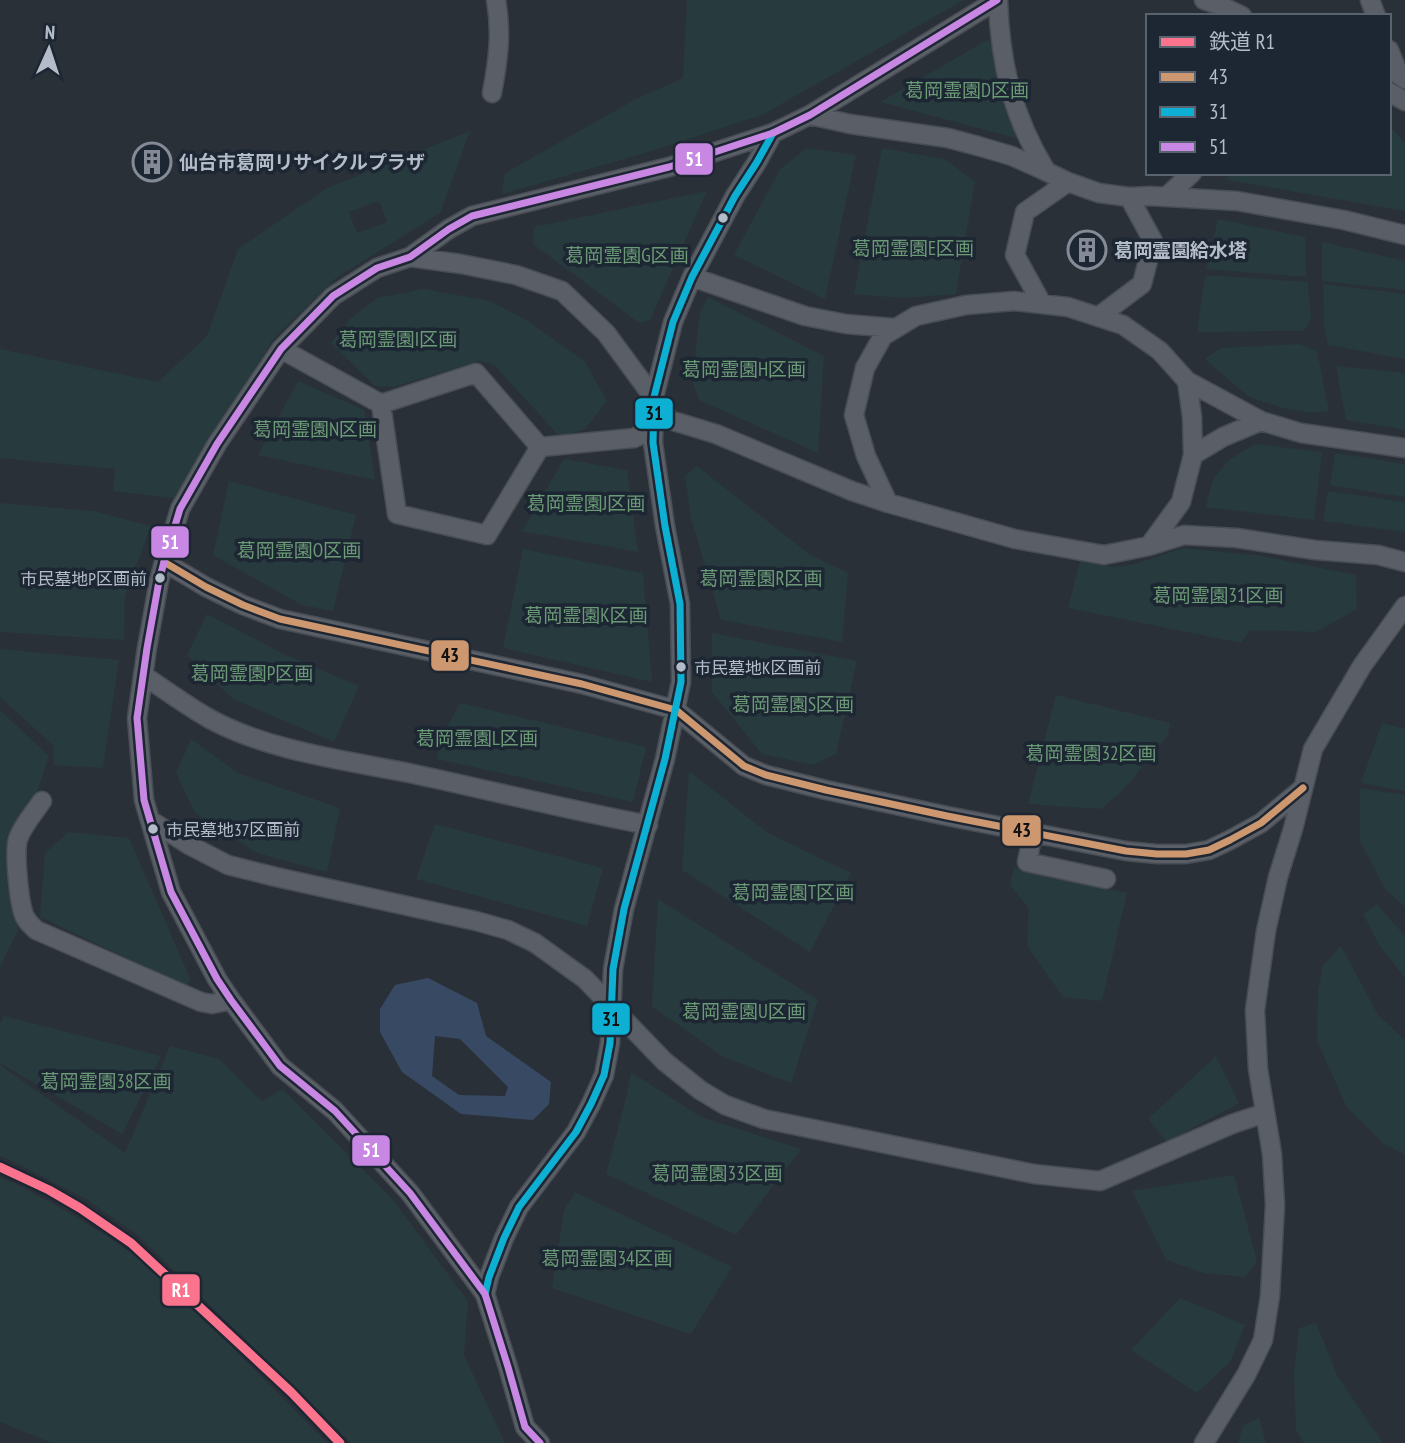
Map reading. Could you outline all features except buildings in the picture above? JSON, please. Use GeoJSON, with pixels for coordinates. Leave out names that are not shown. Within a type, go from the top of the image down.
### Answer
{"type":"FeatureCollection","features":[{"type":"Feature","properties":{"kind":"street"},"geometry":{"type":"LineString","coordinates":[[492,93],[499,50],[496,0]]}},
{"type":"Feature","properties":{"kind":"street"},"geometry":{"type":"LineString","coordinates":[[540,1443],[525,1427],[485,1294],[410,1193],[335,1111],[280,1066],[230,1000],[171,892],[144,800],[137,718],[159,581],[180,509],[217,444],[281,349],[333,296],[377,268],[410,257],[472,216],[669,167],[773,133],[810,115],[997,0],[1002,58],[1009,90],[1021,123],[1046,172]]}},
{"type":"Feature","properties":{"kind":"street"},"geometry":{"type":"LineString","coordinates":[[1204,0],[1238,14]]}},
{"type":"Feature","properties":{"kind":"street"},"geometry":{"type":"LineString","coordinates":[[1391,54],[1402,77],[1405,99]]}},
{"type":"Feature","properties":{"kind":"street"},"geometry":{"type":"LineString","coordinates":[[810,115],[850,124],[948,138],[1012,156],[1099,193],[1129,197],[1237,201],[1344,220],[1405,235]]}},
{"type":"Feature","properties":{"kind":"street"},"geometry":{"type":"LineString","coordinates":[[485,1294],[499,1251],[519,1207],[576,1132],[604,1075],[610,1043],[613,969],[624,909],[648,825],[681,682],[680,604],[653,443],[654,397],[673,322],[692,277],[735,196],[773,133]]}},
{"type":"Feature","properties":{"kind":"street"},"geometry":{"type":"LineString","coordinates":[[1166,197],[1190,175]]}},
{"type":"Feature","properties":{"kind":"street"},"geometry":{"type":"LineString","coordinates":[[1042,304],[1015,255],[1026,212],[1068,182]]}},
{"type":"Feature","properties":{"kind":"street"},"geometry":{"type":"LineString","coordinates":[[1098,317],[1142,284],[1148,262],[1153,241],[1129,197]]}},
{"type":"Feature","properties":{"kind":"street"},"geometry":{"type":"LineString","coordinates":[[410,257],[516,275],[562,291],[606,333],[670,420],[716,434],[852,491],[888,503],[1015,539],[1104,555],[1184,536],[1237,538],[1315,550],[1378,555],[1405,562]]}},
{"type":"Feature","properties":{"kind":"street"},"geometry":{"type":"LineString","coordinates":[[692,277],[805,316],[846,324],[894,328]]}},
{"type":"Feature","properties":{"kind":"street"},"geometry":{"type":"LineString","coordinates":[[888,503],[866,456],[854,415],[865,368],[883,336],[894,328],[916,316],[966,305],[1014,301],[1069,307],[1123,325],[1160,351],[1187,381],[1261,421],[1301,433],[1405,448]]}},
{"type":"Feature","properties":{"kind":"street"},"geometry":{"type":"LineString","coordinates":[[281,349],[380,404],[476,373],[540,447]]}},
{"type":"Feature","properties":{"kind":"street"},"geometry":{"type":"LineString","coordinates":[[1149,546],[1181,502],[1193,455],[1187,381]]}},
{"type":"Feature","properties":{"kind":"street"},"geometry":{"type":"LineString","coordinates":[[380,404],[397,514],[487,536],[540,447]]}},
{"type":"Feature","properties":{"kind":"street"},"geometry":{"type":"LineString","coordinates":[[1193,455],[1223,437],[1261,421]]}},
{"type":"Feature","properties":{"kind":"street"},"geometry":{"type":"LineString","coordinates":[[540,447],[634,438],[653,429]]}},
{"type":"Feature","properties":{"kind":"street"},"geometry":{"type":"LineString","coordinates":[[164,562],[218,593],[280,619],[582,684],[676,710],[744,766],[766,775],[1033,833],[1126,850],[1186,854],[1209,850],[1230,840],[1261,822],[1303,788]]}},
{"type":"Feature","properties":{"kind":"street"},"geometry":{"type":"LineString","coordinates":[[1204,1443],[1246,1375],[1263,1340],[1270,1296],[1275,1205],[1272,1154],[1258,1069],[1255,1010],[1266,931],[1278,877],[1313,749],[1362,666],[1405,606]]}},
{"type":"Feature","properties":{"kind":"street"},"geometry":{"type":"LineString","coordinates":[[143,675],[211,719],[259,739],[303,751],[648,825]]}},
{"type":"Feature","properties":{"kind":"street"},"geometry":{"type":"LineString","coordinates":[[42,801],[20,833],[17,844],[23,912],[27,922],[36,930],[201,1002],[212,1004],[230,1000]]}},
{"type":"Feature","properties":{"kind":"street"},"geometry":{"type":"LineString","coordinates":[[150,820],[189,845],[228,865],[476,921],[508,930],[535,943],[585,979],[664,1061],[700,1090],[725,1105],[776,1122],[1034,1174],[1100,1181],[1232,1124],[1265,1113]]}},
{"type":"Feature","properties":{"kind":"street"},"geometry":{"type":"LineString","coordinates":[[1033,833],[1027,862],[1106,879]]}},
{"type":"Feature","properties":{"kind":"green space"},"geometry":{"type":"Polygon","coordinates":[[[687,0],[964,0],[762,115],[645,153],[502,194],[505,173],[636,99],[683,78],[687,0]]]}},
{"type":"Feature","properties":{"kind":"green space","name":"葛岡霊園D区画"},"geometry":{"type":"Polygon","coordinates":[[[989,39],[1016,138],[880,102],[989,39]]]}},
{"type":"Feature","properties":{"kind":"green space"},"geometry":{"type":"Polygon","coordinates":[[[1391,127],[1405,143],[1405,211],[1227,180],[1230,175],[1391,175],[1391,127]]]}},
{"type":"Feature","properties":{"kind":"green space"},"geometry":{"type":"Polygon","coordinates":[[[470,131],[440,213],[336,278],[274,338],[174,498],[113,491],[115,469],[0,458],[0,349],[158,382],[207,336],[238,249],[327,188],[470,131]],[[379,201],[349,212],[357,233],[387,222],[379,201]]]}},
{"type":"Feature","properties":{"kind":"green space"},"geometry":{"type":"Polygon","coordinates":[[[807,148],[856,155],[825,299],[734,255],[780,169],[807,148]]]}},
{"type":"Feature","properties":{"kind":"green space","name":"葛岡霊園E区画"},"geometry":{"type":"Polygon","coordinates":[[[882,148],[945,159],[975,182],[956,294],[902,298],[854,294],[882,148]]]}},
{"type":"Feature","properties":{"kind":"green space","name":"葛岡霊園G区画"},"geometry":{"type":"Polygon","coordinates":[[[707,191],[650,320],[639,323],[533,244],[534,227],[707,191]]]}},
{"type":"Feature","properties":{"kind":"green space"},"geometry":{"type":"Polygon","coordinates":[[[1218,219],[1305,237],[1306,277],[1206,269],[1218,219]]]}},
{"type":"Feature","properties":{"kind":"green space"},"geometry":{"type":"Polygon","coordinates":[[[1322,242],[1405,261],[1405,290],[1322,281],[1322,242]]]}},
{"type":"Feature","properties":{"kind":"green space"},"geometry":{"type":"Polygon","coordinates":[[[1205,275],[1308,282],[1311,319],[1304,331],[1197,332],[1205,275]]]}},
{"type":"Feature","properties":{"kind":"green space"},"geometry":{"type":"Polygon","coordinates":[[[1323,284],[1405,294],[1405,359],[1328,345],[1324,324],[1323,284]]]}},
{"type":"Feature","properties":{"kind":"green space","name":"葛岡霊園I区画"},"geometry":{"type":"Polygon","coordinates":[[[424,289],[490,301],[528,321],[585,362],[607,401],[585,429],[560,437],[494,365],[479,361],[394,387],[375,386],[331,343],[350,319],[377,298],[424,289]]]}},
{"type":"Feature","properties":{"kind":"green space","name":"葛岡霊園H区画"},"geometry":{"type":"Polygon","coordinates":[[[708,297],[824,356],[818,453],[699,400],[692,380],[700,313],[708,297]]]}},
{"type":"Feature","properties":{"kind":"green space"},"geometry":{"type":"Polygon","coordinates":[[[1300,344],[1317,351],[1329,411],[1312,413],[1282,408],[1249,397],[1205,359],[1221,348],[1300,344]]]}},
{"type":"Feature","properties":{"kind":"green space"},"geometry":{"type":"Polygon","coordinates":[[[1336,366],[1405,373],[1405,430],[1346,420],[1336,366]]]}},
{"type":"Feature","properties":{"kind":"green space","name":"葛岡霊園N区画"},"geometry":{"type":"Polygon","coordinates":[[[298,381],[364,410],[375,480],[258,455],[298,381]]]}},
{"type":"Feature","properties":{"kind":"green space"},"geometry":{"type":"Polygon","coordinates":[[[1255,444],[1322,452],[1314,520],[1206,507],[1213,479],[1229,460],[1255,444]]]}},
{"type":"Feature","properties":{"kind":"green space"},"geometry":{"type":"Polygon","coordinates":[[[1335,453],[1405,464],[1405,497],[1330,485],[1335,453]]]}},
{"type":"Feature","properties":{"kind":"green space","name":"葛岡霊園J区画"},"geometry":{"type":"Polygon","coordinates":[[[564,459],[627,470],[638,552],[522,531],[564,459]]]}},
{"type":"Feature","properties":{"kind":"green space","name":"葛岡霊園R区画"},"geometry":{"type":"Polygon","coordinates":[[[697,466],[809,554],[848,573],[842,642],[721,620],[691,518],[685,476],[697,466]]]}},
{"type":"Feature","properties":{"kind":"green space","name":"葛岡霊園O区画"},"geometry":{"type":"Polygon","coordinates":[[[229,481],[356,515],[333,611],[302,605],[213,555],[229,481]]]}},
{"type":"Feature","properties":{"kind":"green space"},"geometry":{"type":"Polygon","coordinates":[[[1328,491],[1405,502],[1405,532],[1323,521],[1328,491]]]}},
{"type":"Feature","properties":{"kind":"green space"},"geometry":{"type":"Polygon","coordinates":[[[0,503],[93,511],[151,526],[125,597],[124,640],[0,632],[0,503]]]}},
{"type":"Feature","properties":{"kind":"green space","name":"葛岡霊園31区画"},"geometry":{"type":"Polygon","coordinates":[[[1183,548],[1262,556],[1356,575],[1357,609],[1316,632],[1250,630],[1241,643],[1068,608],[1080,561],[1105,566],[1124,566],[1183,548]]]}},
{"type":"Feature","properties":{"kind":"green space","name":"葛岡霊園K区画"},"geometry":{"type":"Polygon","coordinates":[[[523,549],[643,573],[652,682],[503,648],[523,549]]]}},
{"type":"Feature","properties":{"kind":"green space","name":"葛岡霊園P区画"},"geometry":{"type":"Polygon","coordinates":[[[207,614],[286,655],[359,686],[334,742],[233,699],[187,655],[207,614]]]}},
{"type":"Feature","properties":{"kind":"green space","name":"葛岡霊園S区画"},"geometry":{"type":"Polygon","coordinates":[[[712,633],[857,661],[836,754],[813,765],[762,754],[712,692],[712,633]]]}},
{"type":"Feature","properties":{"kind":"green space"},"geometry":{"type":"Polygon","coordinates":[[[0,649],[119,660],[103,768],[53,765],[54,746],[0,697],[0,649]]]}},
{"type":"Feature","properties":{"kind":"green space","name":"葛岡霊園32区画"},"geometry":{"type":"Polygon","coordinates":[[[1056,695],[1170,723],[1168,735],[1126,787],[1101,809],[1028,804],[1056,695]]]}},
{"type":"Feature","properties":{"kind":"green space","name":"葛岡霊園L区画"},"geometry":{"type":"Polygon","coordinates":[[[460,703],[646,747],[633,802],[437,759],[441,738],[460,703]]]}},
{"type":"Feature","properties":{"kind":"green space"},"geometry":{"type":"Polygon","coordinates":[[[0,710],[49,756],[36,796],[10,842],[18,930],[0,967],[0,710]]]}},
{"type":"Feature","properties":{"kind":"green space"},"geometry":{"type":"Polygon","coordinates":[[[1382,723],[1405,729],[1405,791],[1361,783],[1382,723]]]}},
{"type":"Feature","properties":{"kind":"green space"},"geometry":{"type":"Polygon","coordinates":[[[191,739],[238,773],[340,808],[327,872],[257,853],[195,813],[176,773],[191,739]]]}},
{"type":"Feature","properties":{"kind":"green space","name":"葛岡霊園T区画"},"geometry":{"type":"Polygon","coordinates":[[[689,771],[768,833],[851,873],[810,952],[682,870],[689,771]]]}},
{"type":"Feature","properties":{"kind":"green space"},"geometry":{"type":"Polygon","coordinates":[[[1360,788],[1405,795],[1405,907],[1385,889],[1360,841],[1360,788]]]}},
{"type":"Feature","properties":{"kind":"green space"},"geometry":{"type":"Polygon","coordinates":[[[435,824],[603,868],[587,926],[416,879],[435,824]]]}},
{"type":"Feature","properties":{"kind":"green space"},"geometry":{"type":"Polygon","coordinates":[[[68,832],[129,838],[190,978],[187,986],[40,917],[45,853],[68,832]]]}},
{"type":"Feature","properties":{"kind":"green space"},"geometry":{"type":"Polygon","coordinates":[[[1014,868],[1127,893],[1102,1001],[1063,997],[1027,946],[1029,909],[1010,885],[1014,868]]]}},
{"type":"Feature","properties":{"kind":"green space","name":"葛岡霊園U区画"},"geometry":{"type":"Polygon","coordinates":[[[658,899],[818,1000],[791,1083],[722,1056],[652,1006],[658,899]]]}},
{"type":"Feature","properties":{"kind":"green space"},"geometry":{"type":"Polygon","coordinates":[[[1377,904],[1405,936],[1405,978],[1379,945],[1363,914],[1377,904]]]}},
{"type":"Feature","properties":{"kind":"green space"},"geometry":{"type":"Polygon","coordinates":[[[1341,946],[1378,1015],[1405,1040],[1405,1155],[1383,1143],[1347,1108],[1317,1041],[1318,992],[1323,965],[1341,946]]]}},
{"type":"Feature","properties":{"kind":"green space","name":"葛岡霊園38区画"},"geometry":{"type":"Polygon","coordinates":[[[4,1016],[161,1056],[122,1134],[0,1063],[0,1024],[4,1016]]]}},
{"type":"Feature","properties":{"kind":"green space"},"geometry":{"type":"Polygon","coordinates":[[[170,1046],[219,1059],[262,1101],[282,1089],[393,1200],[468,1301],[464,1355],[505,1443],[351,1443],[139,1236],[86,1199],[0,1156],[0,1065],[125,1153],[170,1046]]]}},
{"type":"Feature","properties":{"kind":"green space"},"geometry":{"type":"Polygon","coordinates":[[[1216,1056],[1239,1103],[1167,1142],[1148,1119],[1216,1056]]]}},
{"type":"Feature","properties":{"kind":"green space","name":"葛岡霊園33区画"},"geometry":{"type":"Polygon","coordinates":[[[631,1072],[701,1117],[801,1149],[736,1235],[606,1174],[631,1072]]]}},
{"type":"Feature","properties":{"kind":"green space"},"geometry":{"type":"Polygon","coordinates":[[[1234,1175],[1257,1261],[1245,1277],[1204,1273],[1166,1260],[1132,1191],[1234,1175]]]}},
{"type":"Feature","properties":{"kind":"green space"},"geometry":{"type":"Polygon","coordinates":[[[0,1178],[61,1208],[140,1259],[327,1443],[52,1443],[0,1422],[0,1178]]]}},
{"type":"Feature","properties":{"kind":"green space","name":"葛岡霊園34区画"},"geometry":{"type":"Polygon","coordinates":[[[575,1192],[732,1267],[691,1334],[552,1288],[564,1210],[575,1192]]]}},
{"type":"Feature","properties":{"kind":"green space"},"geometry":{"type":"Polygon","coordinates":[[[1180,1298],[1245,1325],[1230,1362],[1197,1393],[1131,1350],[1180,1298]]]}},
{"type":"Feature","properties":{"kind":"green space"},"geometry":{"type":"Polygon","coordinates":[[[1316,1323],[1338,1377],[1383,1443],[1304,1443],[1296,1431],[1294,1373],[1299,1328],[1316,1323]]]}},
{"type":"Feature","properties":{"kind":"green space"},"geometry":{"type":"Polygon","coordinates":[[[1259,1418],[1266,1443],[1238,1443],[1243,1426],[1259,1418]]]}},
{"type":"Feature","properties":{"kind":"water"},"geometry":{"type":"Polygon","coordinates":[[[428,978],[477,1003],[486,1036],[551,1082],[549,1104],[533,1120],[461,1114],[402,1072],[380,1032],[380,1009],[395,985],[428,978]],[[435,1036],[432,1076],[459,1095],[505,1096],[508,1087],[460,1039],[435,1036]]]}},
{"type":"Feature","properties":{"kind":"rail line","name":"R1"},"geometry":{"type":"LineString","coordinates":[[0,1167],[49,1190],[131,1243],[291,1392],[340,1443]]}},
{"type":"Feature","properties":{"kind":"transit line","name":"51"},"geometry":{"type":"LineString","coordinates":[[540,1443],[525,1427],[485,1294],[410,1193],[335,1111],[280,1066],[217,979],[171,892],[144,800],[137,718],[159,581],[180,509],[217,444],[281,349],[333,296],[377,268],[410,257],[472,216],[669,167],[773,133],[810,115],[997,0]]}},
{"type":"Feature","properties":{"kind":"transit line","name":"31"},"geometry":{"type":"LineString","coordinates":[[485,1294],[504,1238],[519,1207],[576,1132],[604,1075],[610,1043],[613,969],[624,909],[665,759],[681,682],[680,604],[653,443],[654,397],[673,322],[692,277],[735,196],[773,133]]}},
{"type":"Feature","properties":{"kind":"transit line","name":"43"},"geometry":{"type":"LineString","coordinates":[[164,562],[206,587],[280,619],[582,684],[676,710],[744,766],[766,775],[947,816],[1126,851],[1186,854],[1209,850],[1261,823],[1303,788]]}},
{"type":"Feature","properties":{"kind":"place","name":"仙台市葛岡リサイクルプラザ"},"geometry":{"type":"Point","coordinates":[152,162]}},
{"type":"Feature","properties":{"kind":"place","name":"葛岡霊園給水塔"},"geometry":{"type":"Point","coordinates":[1087,250]}},
{"type":"Feature","properties":{"kind":"place","name":"市民墓地P区画前"},"geometry":{"type":"Point","coordinates":[160,578]}},
{"type":"Feature","properties":{"kind":"place","name":"市民墓地K区画前"},"geometry":{"type":"Point","coordinates":[681,667]}},
{"type":"Feature","properties":{"kind":"place","name":"市民墓地37区画前"},"geometry":{"type":"Point","coordinates":[153,829]}}]}
